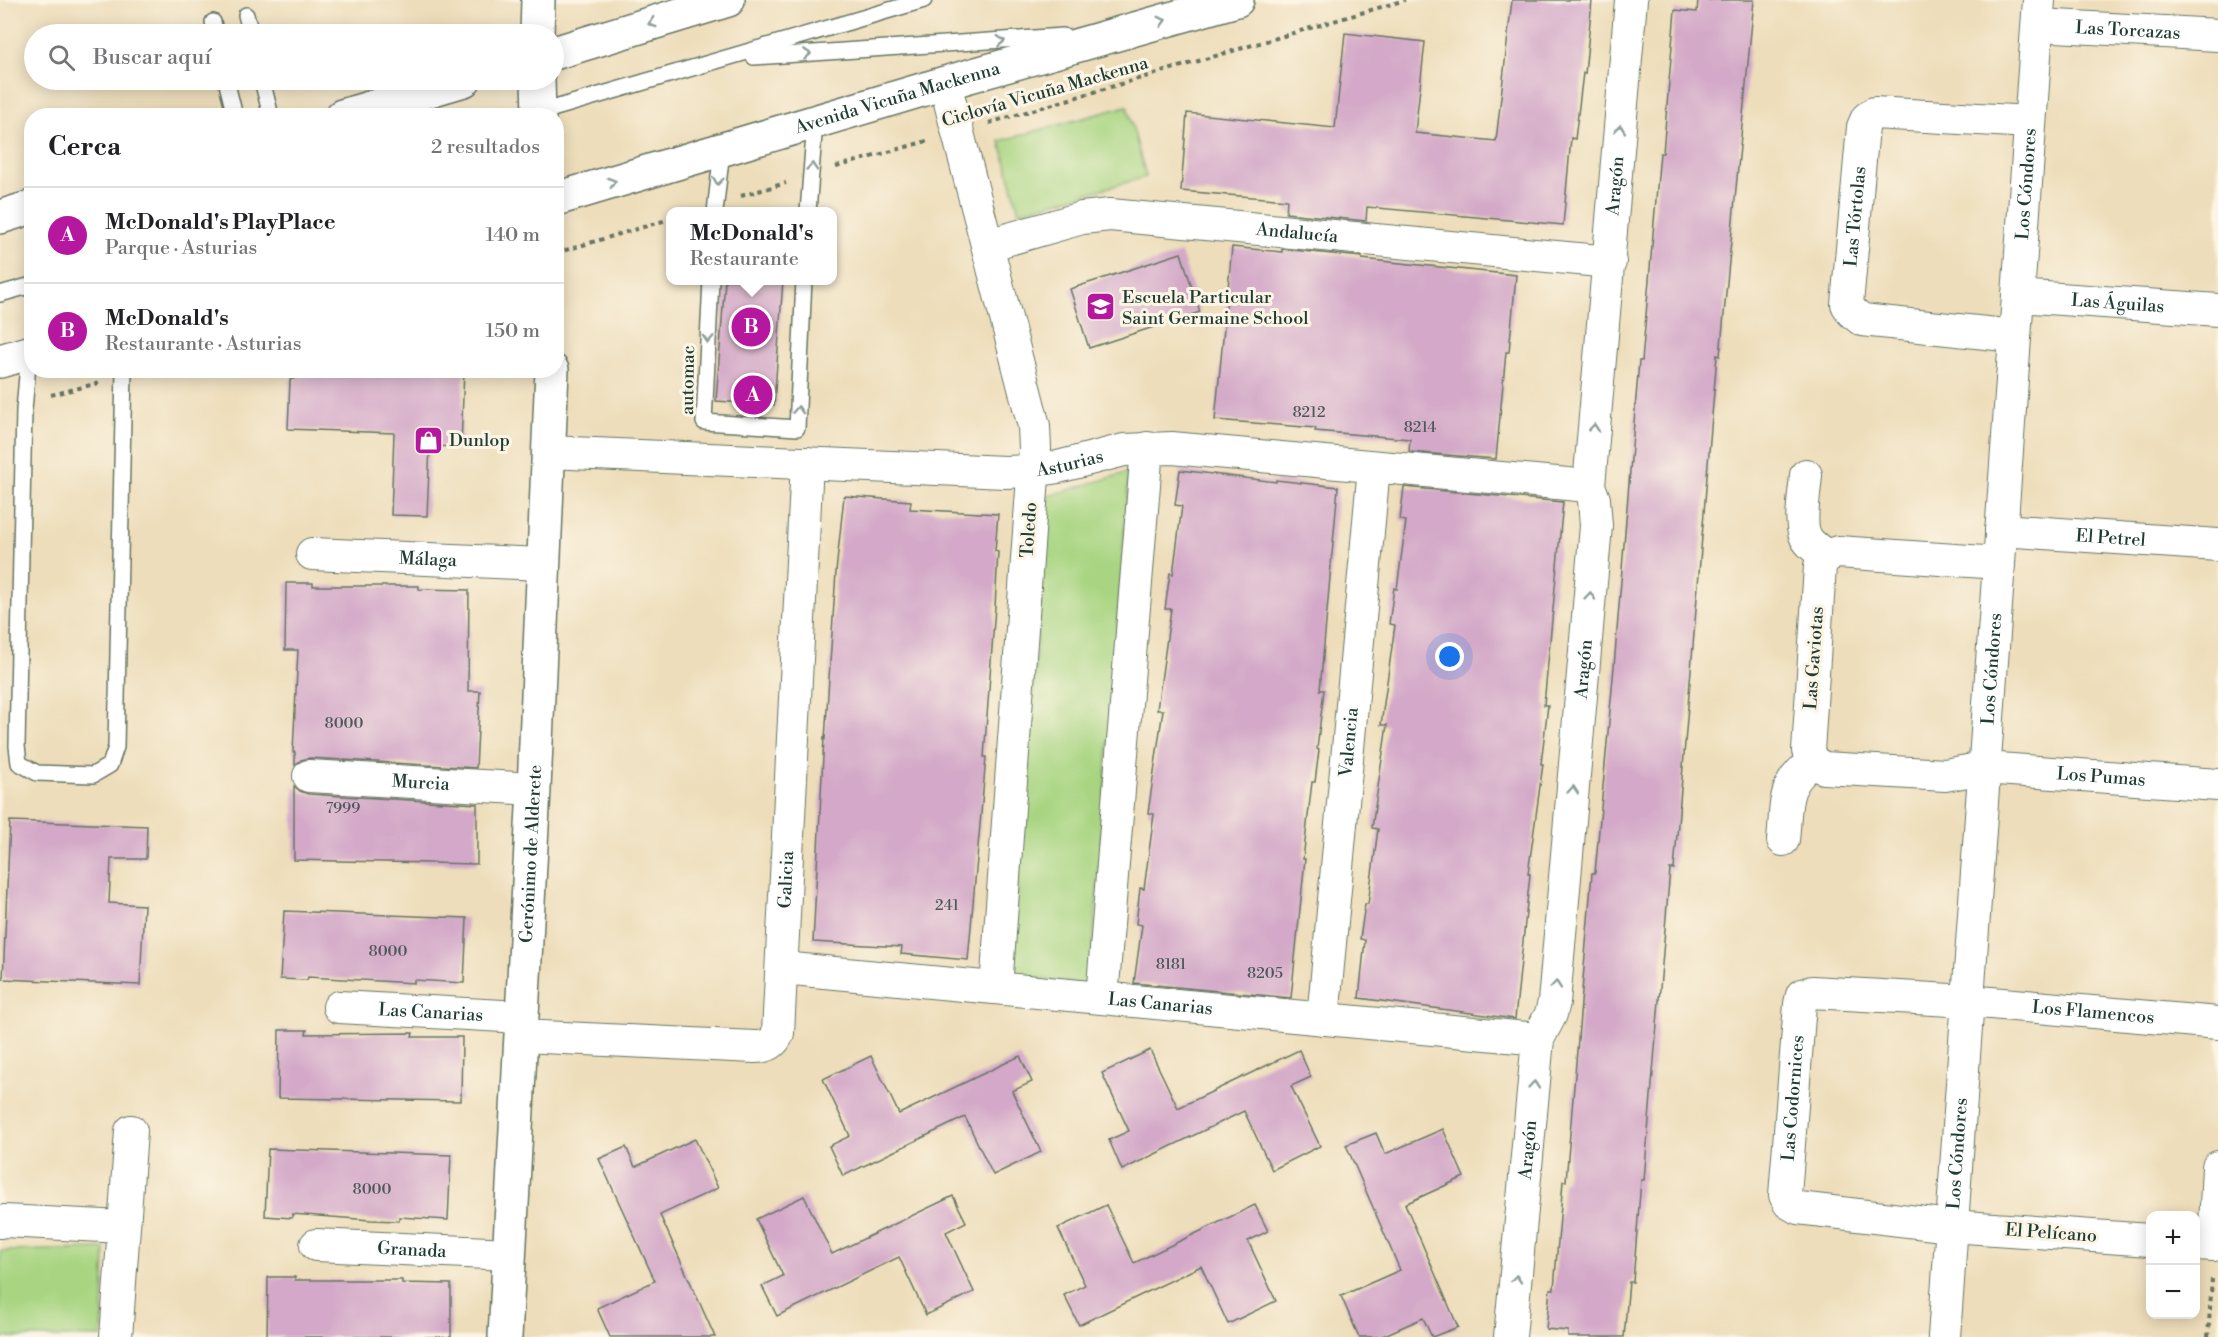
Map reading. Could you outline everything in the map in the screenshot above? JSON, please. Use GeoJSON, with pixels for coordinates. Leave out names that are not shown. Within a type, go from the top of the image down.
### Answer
{"type":"FeatureCollection","features":[{"type":"Feature","properties":{"kind":"main road"},"geometry":{"type":"LineString","coordinates":[[537,24],[538,0]]}},
{"type":"Feature","properties":{"kind":"main road"},"geometry":{"type":"LineString","coordinates":[[564,50],[728,0]]}},
{"type":"Feature","properties":{"kind":"main road","name":"Avenida Vicuña Mackenna"},"geometry":{"type":"LineString","coordinates":[[564,197],[945,83],[1237,0]]}},
{"type":"Feature","properties":{"kind":"main road"},"geometry":{"type":"LineString","coordinates":[[369,108],[430,90]]}},
{"type":"Feature","properties":{"kind":"main road"},"geometry":{"type":"LineString","coordinates":[[537,108],[538,90]]}},
{"type":"Feature","properties":{"kind":"main road"},"geometry":{"type":"LineString","coordinates":[[0,217],[24,210]]}},
{"type":"Feature","properties":{"kind":"main road","name":"Gerónimo de Alderete"},"geometry":{"type":"LineString","coordinates":[[505,1337],[534,789],[552,378]]}},
{"type":"Feature","properties":{"kind":"street","name":"Aragón"},"geometry":{"type":"LineString","coordinates":[[1510,1337],[1538,1039],[1554,1002],[1596,526],[1594,499],[1589,486],[1631,0]]}},
{"type":"Feature","properties":{"kind":"street","name":"Las Torcazas"},"geometry":{"type":"LineString","coordinates":[[2038,12],[2218,35]]}},
{"type":"Feature","properties":{"kind":"street","name":"Los Cóndores"},"geometry":{"type":"LineString","coordinates":[[1944,1337],[2038,12]]}},
{"type":"Feature","properties":{"kind":"street","name":"Toledo"},"geometry":{"type":"LineString","coordinates":[[945,83],[1030,407],[1035,449],[996,988]]}},
{"type":"Feature","properties":{"kind":"street","name":"Las Tórtolas"},"geometry":{"type":"LineString","coordinates":[[2015,336],[1862,320],[1852,312],[1847,304],[1863,127],[1867,118],[1874,113],[2030,122]]}},
{"type":"Feature","properties":{"kind":"street","name":"Andalucía"},"geometry":{"type":"LineString","coordinates":[[988,245],[1082,218],[1110,215],[1610,262]]}},
{"type":"Feature","properties":{"kind":"street","name":"Las Águilas"},"geometry":{"type":"LineString","coordinates":[[2018,296],[2218,310]]}},
{"type":"Feature","properties":{"kind":"street","name":"Asturias"},"geometry":{"type":"LineString","coordinates":[[549,452],[1033,471],[1147,447],[1589,486]]}},
{"type":"Feature","properties":{"kind":"street"},"geometry":{"type":"LineString","coordinates":[[1102,998],[1147,447]]}},
{"type":"Feature","properties":{"kind":"street","name":"Galicia"},"geometry":{"type":"LineString","coordinates":[[521,1027],[764,1047],[771,1044],[778,1033],[807,463]]}},
{"type":"Feature","properties":{"kind":"street","name":"Valencia"},"geometry":{"type":"LineString","coordinates":[[1323,1019],[1374,466]]}},
{"type":"Feature","properties":{"kind":"street"},"geometry":{"type":"LineString","coordinates":[[1806,475],[1803,529],[1809,542],[1826,556],[1838,552],[1999,563]]}},
{"type":"Feature","properties":{"kind":"street","name":"El Petrel"},"geometry":{"type":"LineString","coordinates":[[2001,530],[2218,545]]}},
{"type":"Feature","properties":{"kind":"street","name":"Málaga"},"geometry":{"type":"LineString","coordinates":[[312,554],[543,564]]}},
{"type":"Feature","properties":{"kind":"street","name":"Las Gaviotas"},"geometry":{"type":"LineString","coordinates":[[1813,762],[1808,751],[1820,566],[1826,556]]}},
{"type":"Feature","properties":{"kind":"street"},"geometry":{"type":"LineString","coordinates":[[1783,840],[1790,785],[1799,772],[1813,762],[1824,768],[1945,775],[1984,768]]}},
{"type":"Feature","properties":{"kind":"street","name":"Los Pumas"},"geometry":{"type":"LineString","coordinates":[[1984,768],[2218,785]]}},
{"type":"Feature","properties":{"kind":"street","name":"Murcia"},"geometry":{"type":"LineString","coordinates":[[309,777],[534,789]]}},
{"type":"Feature","properties":{"kind":"street","name":"Las Canarias"},"geometry":{"type":"LineString","coordinates":[[782,968],[1538,1039]]}},
{"type":"Feature","properties":{"kind":"street","name":"Las Codornices"},"geometry":{"type":"LineString","coordinates":[[1951,1226],[1798,1208],[1789,1203],[1785,1195],[1802,995],[1812,992],[1968,1001]]}},
{"type":"Feature","properties":{"kind":"street","name":"Los Flamencos"},"geometry":{"type":"LineString","coordinates":[[1968,1001],[2218,1023]]}},
{"type":"Feature","properties":{"kind":"street","name":"Las Canarias"},"geometry":{"type":"LineString","coordinates":[[339,1007],[521,1027]]}},
{"type":"Feature","properties":{"kind":"street"},"geometry":{"type":"LineString","coordinates":[[116,1337],[130,1131]]}},
{"type":"Feature","properties":{"kind":"street"},"geometry":{"type":"LineString","coordinates":[[2205,1244],[2218,1167]]}},
{"type":"Feature","properties":{"kind":"street"},"geometry":{"type":"LineString","coordinates":[[0,1222],[123,1227]]}},
{"type":"Feature","properties":{"kind":"street","name":"El Pelícano"},"geometry":{"type":"LineString","coordinates":[[1951,1226],[2146,1240]]}},
{"type":"Feature","properties":{"kind":"street","name":"Granada"},"geometry":{"type":"LineString","coordinates":[[316,1245],[509,1254]]}},
{"type":"Feature","properties":{"kind":"lane"},"geometry":{"type":"LineString","coordinates":[[561,108],[924,0]]}},
{"type":"Feature","properties":{"kind":"lane"},"geometry":{"type":"LineString","coordinates":[[246,15],[248,24]]}},
{"type":"Feature","properties":{"kind":"lane"},"geometry":{"type":"LineString","coordinates":[[727,59],[1120,33]]}},
{"type":"Feature","properties":{"kind":"lane"},"geometry":{"type":"LineString","coordinates":[[228,90],[233,108]]}},
{"type":"Feature","properties":{"kind":"lane"},"geometry":{"type":"LineString","coordinates":[[264,90],[269,108]]}},
{"type":"Feature","properties":{"kind":"lane"},"geometry":{"type":"LineString","coordinates":[[809,207],[815,122]]}},
{"type":"Feature","properties":{"kind":"lane"},"geometry":{"type":"LineString","coordinates":[[715,207],[722,150]]}},
{"type":"Feature","properties":{"kind":"lane","name":"automac"},"geometry":{"type":"LineString","coordinates":[[711,285],[704,422],[797,428],[804,285]]}},
{"type":"Feature","properties":{"kind":"lane"},"geometry":{"type":"LineString","coordinates":[[0,294],[24,287]]}},
{"type":"Feature","properties":{"kind":"lane"},"geometry":{"type":"LineString","coordinates":[[20,355],[25,403],[16,746],[19,763],[37,773],[93,775],[110,765],[116,747],[123,378]]}},
{"type":"Feature","properties":{"kind":"path","name":"Ciclovía Vicuña Mackenna"},"geometry":{"type":"LineString","coordinates":[[718,207],[812,175],[1405,0]]}},
{"type":"Feature","properties":{"kind":"path"},"geometry":{"type":"LineString","coordinates":[[564,251],[666,220]]}},
{"type":"Feature","properties":{"kind":"path"},"geometry":{"type":"LineString","coordinates":[[25,403],[107,378]]}},
{"type":"Feature","properties":{"kind":"path"},"geometry":{"type":"LineString","coordinates":[[2205,1244],[2208,1337]]}},
{"type":"Feature","properties":{"kind":"green space"},"geometry":{"type":"Polygon","coordinates":[[[1127,106],[1146,177],[1019,212],[1000,141],[1127,106]]]}},
{"type":"Feature","properties":{"kind":"green space"},"geometry":{"type":"Polygon","coordinates":[[[1129,472],[1090,985],[1011,976],[1048,496],[1129,472]]]}},
{"type":"Feature","properties":{"kind":"green space"},"geometry":{"type":"Polygon","coordinates":[[[105,1249],[102,1337],[0,1337],[0,1251],[105,1249]]]}},
{"type":"Feature","properties":{"kind":"building"},"geometry":{"type":"Polygon","coordinates":[[[1512,0],[1592,0],[1585,74],[1583,73],[1575,139],[1571,138],[1563,225],[1367,207],[1366,221],[1286,213],[1287,200],[1181,191],[1187,113],[1335,128],[1345,33],[1425,42],[1415,133],[1496,141],[1512,0]]]}},
{"type":"Feature","properties":{"kind":"building"},"geometry":{"type":"Polygon","coordinates":[[[1698,0],[1754,0],[1720,356],[1717,355],[1674,869],[1670,869],[1644,1180],[1641,1180],[1633,1282],[1629,1282],[1624,1337],[1568,1337],[1568,1331],[1546,1329],[1550,1289],[1554,1289],[1563,1181],[1566,1181],[1592,873],[1595,873],[1614,667],[1639,361],[1642,361],[1675,10],[1697,12],[1698,0]]]}},
{"type":"Feature","properties":{"kind":"building"},"geometry":{"type":"Polygon","coordinates":[[[1232,247],[1282,252],[1282,249],[1516,275],[1496,459],[1409,452],[1410,439],[1315,431],[1316,428],[1215,420],[1232,247]]]}},
{"type":"Feature","properties":{"kind":"building"},"geometry":{"type":"Polygon","coordinates":[[[1181,253],[1200,312],[1089,348],[1070,289],[1181,253]]]}},
{"type":"Feature","properties":{"kind":"building"},"geometry":{"type":"Polygon","coordinates":[[[725,285],[783,285],[774,405],[716,401],[725,285]]]}},
{"type":"Feature","properties":{"kind":"building","name":"Dunlop"},"geometry":{"type":"Polygon","coordinates":[[[296,378],[464,378],[461,447],[430,446],[427,516],[391,515],[394,433],[288,429],[290,380],[296,378]]]}},
{"type":"Feature","properties":{"kind":"building"},"geometry":{"type":"Polygon","coordinates":[[[1180,470],[1338,487],[1320,690],[1324,690],[1317,749],[1319,750],[1315,782],[1312,782],[1303,859],[1305,859],[1291,998],[1134,983],[1142,925],[1136,924],[1140,888],[1144,889],[1154,814],[1148,813],[1163,710],[1157,710],[1171,609],[1165,609],[1170,573],[1173,574],[1182,506],[1175,505],[1180,470]]]}},
{"type":"Feature","properties":{"kind":"building"},"geometry":{"type":"Polygon","coordinates":[[[1404,487],[1563,502],[1544,705],[1548,705],[1541,764],[1543,764],[1528,874],[1530,874],[1515,1019],[1359,998],[1365,940],[1360,939],[1365,904],[1368,904],[1378,829],[1372,828],[1387,725],[1381,725],[1395,625],[1389,624],[1394,588],[1397,589],[1406,521],[1400,520],[1404,487]]]}},
{"type":"Feature","properties":{"kind":"building"},"geometry":{"type":"Polygon","coordinates":[[[844,496],[911,501],[910,509],[998,514],[995,551],[998,552],[995,607],[984,757],[986,757],[968,960],[901,954],[902,947],[813,942],[824,738],[844,496]]]}},
{"type":"Feature","properties":{"kind":"building"},"geometry":{"type":"Polygon","coordinates":[[[286,583],[313,583],[313,586],[419,586],[419,589],[469,590],[468,691],[480,691],[476,768],[310,758],[301,760],[295,765],[295,752],[293,752],[298,650],[285,650],[286,583]]]}},
{"type":"Feature","properties":{"kind":"building"},"geometry":{"type":"Polygon","coordinates":[[[294,786],[308,794],[477,804],[477,864],[294,860],[294,786]]]}},
{"type":"Feature","properties":{"kind":"building"},"geometry":{"type":"Polygon","coordinates":[[[10,821],[147,826],[146,859],[111,859],[109,903],[144,905],[140,985],[3,979],[10,821]]]}},
{"type":"Feature","properties":{"kind":"building"},"geometry":{"type":"Polygon","coordinates":[[[284,911],[467,918],[464,983],[414,980],[414,983],[308,977],[307,980],[280,979],[284,911]]]}},
{"type":"Feature","properties":{"kind":"building"},"geometry":{"type":"Polygon","coordinates":[[[279,1030],[307,1030],[306,1034],[413,1033],[412,1037],[462,1037],[461,1101],[278,1098],[279,1030]]]}},
{"type":"Feature","properties":{"kind":"building"},"geometry":{"type":"Polygon","coordinates":[[[1150,1050],[1178,1108],[1299,1050],[1311,1077],[1291,1086],[1320,1146],[1272,1170],[1244,1111],[1122,1170],[1109,1140],[1129,1131],[1102,1073],[1150,1050]]]}},
{"type":"Feature","properties":{"kind":"building"},"geometry":{"type":"Polygon","coordinates":[[[871,1056],[899,1114],[1020,1056],[1032,1082],[1012,1091],[1041,1152],[993,1175],[965,1117],[843,1176],[829,1146],[850,1136],[823,1079],[871,1056]]]}},
{"type":"Feature","properties":{"kind":"building"},"geometry":{"type":"Polygon","coordinates":[[[1443,1129],[1464,1177],[1405,1204],[1458,1327],[1432,1337],[1423,1318],[1380,1337],[1359,1337],[1341,1296],[1400,1270],[1346,1145],[1376,1133],[1385,1154],[1443,1129]]]}},
{"type":"Feature","properties":{"kind":"building"},"geometry":{"type":"Polygon","coordinates":[[[695,1139],[718,1188],[660,1215],[715,1337],[610,1337],[597,1308],[655,1281],[599,1159],[626,1147],[635,1167],[695,1139]]]}},
{"type":"Feature","properties":{"kind":"building"},"geometry":{"type":"Polygon","coordinates":[[[268,1149],[451,1155],[448,1220],[399,1217],[399,1221],[371,1220],[292,1214],[292,1218],[265,1216],[268,1149]]]}},
{"type":"Feature","properties":{"kind":"building"},"geometry":{"type":"Polygon","coordinates":[[[804,1196],[832,1254],[953,1196],[966,1222],[946,1232],[974,1292],[926,1315],[899,1257],[777,1316],[762,1286],[783,1276],[756,1219],[804,1196]]]}},
{"type":"Feature","properties":{"kind":"building"},"geometry":{"type":"Polygon","coordinates":[[[1106,1205],[1134,1263],[1255,1205],[1268,1231],[1248,1241],[1276,1301],[1228,1324],[1201,1266],[1079,1325],[1064,1295],[1085,1285],[1058,1228],[1106,1205]]]}},
{"type":"Feature","properties":{"kind":"building"},"geometry":{"type":"Polygon","coordinates":[[[268,1277],[295,1277],[295,1280],[402,1280],[402,1283],[451,1284],[451,1337],[267,1337],[268,1277]]]}},
{"type":"Feature","properties":{"kind":"place","name":"Escuela Particular Saint Germaine School"},"geometry":{"type":"Point","coordinates":[1101,307]}},
{"type":"Feature","properties":{"kind":"place","name":"McDonald's"},"geometry":{"type":"Point","coordinates":[751,327]}},
{"type":"Feature","properties":{"kind":"place","name":"McDonald's PlayPlace"},"geometry":{"type":"Point","coordinates":[753,395]}},
{"type":"Feature","properties":{"kind":"place","name":"Dunlop"},"geometry":{"type":"Point","coordinates":[428,440]}}]}
